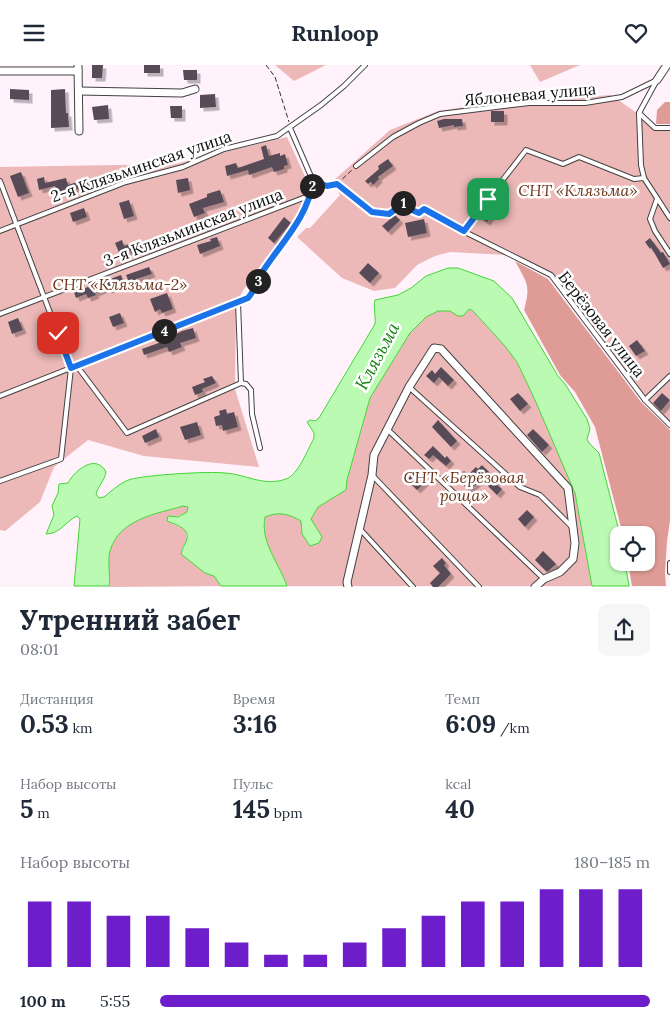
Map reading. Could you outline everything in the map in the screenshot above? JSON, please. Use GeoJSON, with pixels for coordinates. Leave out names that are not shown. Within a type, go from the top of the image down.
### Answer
{"type":"FeatureCollection","features":[{"type":"Feature","properties":{"kind":"street"},"geometry":{"type":"LineString","coordinates":[[657,80],[667,65]]}},
{"type":"Feature","properties":{"kind":"street"},"geometry":{"type":"LineString","coordinates":[[0,71],[78,68],[79,131]]}},
{"type":"Feature","properties":{"kind":"street"},"geometry":{"type":"LineString","coordinates":[[79,91],[182,93],[195,89]]}},
{"type":"Feature","properties":{"kind":"street"},"geometry":{"type":"LineString","coordinates":[[348,587],[347,583],[372,475],[374,455],[409,387],[434,348],[441,349],[568,488],[576,543],[573,559],[560,572],[544,579],[535,587]]}},
{"type":"Feature","properties":{"kind":"lane","name":"2-я Клязьминская улица"},"geometry":{"type":"LineString","coordinates":[[0,231],[126,182],[183,167],[224,149],[277,136],[344,86],[365,65]]}},
{"type":"Feature","properties":{"kind":"lane"},"geometry":{"type":"LineString","coordinates":[[657,80],[639,113],[641,165],[644,178],[670,218]]}},
{"type":"Feature","properties":{"kind":"lane","name":"Яблоневая улица"},"geometry":{"type":"LineString","coordinates":[[356,166],[393,137],[440,114],[529,103],[585,103],[622,97],[657,80]]}},
{"type":"Feature","properties":{"kind":"lane"},"geometry":{"type":"LineString","coordinates":[[639,113],[655,128],[670,127]]}},
{"type":"Feature","properties":{"kind":"lane"},"geometry":{"type":"LineString","coordinates":[[0,397],[248,298],[304,211],[311,195],[313,181],[290,128]]}},
{"type":"Feature","properties":{"kind":"lane"},"geometry":{"type":"LineString","coordinates":[[464,231],[526,150],[563,164],[579,157],[634,179],[644,178]]}},
{"type":"Feature","properties":{"kind":"lane"},"geometry":{"type":"LineString","coordinates":[[0,481],[61,459],[71,368],[1,181]]}},
{"type":"Feature","properties":{"kind":"lane","name":"3-я Клязьминская улица"},"geometry":{"type":"LineString","coordinates":[[0,314],[311,195]]}},
{"type":"Feature","properties":{"kind":"lane"},"geometry":{"type":"LineString","coordinates":[[657,199],[650,219],[655,231],[670,254]]}},
{"type":"Feature","properties":{"kind":"lane","name":"Берёзовая улица"},"geometry":{"type":"LineString","coordinates":[[424,209],[551,275],[645,400],[670,425]]}},
{"type":"Feature","properties":{"kind":"lane"},"geometry":{"type":"LineString","coordinates":[[238,302],[241,383]]}},
{"type":"Feature","properties":{"kind":"lane"},"geometry":{"type":"LineString","coordinates":[[77,366],[127,433],[241,383],[246,384],[250,390],[252,414],[260,448]]}},
{"type":"Feature","properties":{"kind":"lane"},"geometry":{"type":"LineString","coordinates":[[645,400],[670,376]]}},
{"type":"Feature","properties":{"kind":"lane"},"geometry":{"type":"LineString","coordinates":[[409,387],[520,487],[540,495],[574,528]]}},
{"type":"Feature","properties":{"kind":"lane"},"geometry":{"type":"LineString","coordinates":[[388,429],[544,579]]}},
{"type":"Feature","properties":{"kind":"lane"},"geometry":{"type":"LineString","coordinates":[[372,475],[479,587]]}},
{"type":"Feature","properties":{"kind":"lane"},"geometry":{"type":"LineString","coordinates":[[359,528],[413,587]]}},
{"type":"Feature","properties":{"kind":"lane"},"geometry":{"type":"LineString","coordinates":[[670,563],[670,570]]}},
{"type":"Feature","properties":{"kind":"path"},"geometry":{"type":"LineString","coordinates":[[266,65],[275,77],[290,128]]}},
{"type":"Feature","properties":{"kind":"path"},"geometry":{"type":"LineString","coordinates":[[313,181],[327,186],[337,184],[356,166]]}},
{"type":"Feature","properties":{"kind":"path"},"geometry":{"type":"LineString","coordinates":[[337,184],[372,212],[389,214],[404,203],[419,213],[424,209]]}},
{"type":"Feature","properties":{"kind":"green space"},"geometry":{"type":"Polygon","coordinates":[[[275,65],[326,65],[294,81],[275,65]]]}},
{"type":"Feature","properties":{"kind":"green space"},"geometry":{"type":"Polygon","coordinates":[[[530,65],[580,65],[540,82],[530,65]]]}},
{"type":"Feature","properties":{"kind":"green space","name":"СНТ «Клязьма»"},"geometry":{"type":"Polygon","coordinates":[[[611,95],[655,129],[670,128],[670,427],[644,401],[550,278],[506,255],[450,252],[435,256],[417,265],[395,288],[374,291],[342,278],[297,237],[306,228],[310,228],[340,195],[333,181],[390,130],[438,111],[477,105],[611,95]]]}},
{"type":"Feature","properties":{"kind":"green space","name":"СНТ «Клязьма-2»"},"geometry":{"type":"Polygon","coordinates":[[[287,137],[308,183],[302,210],[242,292],[236,308],[235,389],[259,467],[144,456],[88,440],[54,467],[40,502],[5,531],[0,530],[0,167],[175,164],[287,137]]]}},
{"type":"Feature","properties":{"kind":"green space","name":"СНТ «Берёзовая роща»"},"geometry":{"type":"Polygon","coordinates":[[[469,309],[505,346],[517,362],[535,400],[575,493],[592,586],[287,586],[265,535],[265,517],[275,514],[288,515],[301,521],[302,534],[322,537],[311,519],[318,507],[346,490],[347,480],[370,398],[410,333],[426,317],[438,311],[450,311],[458,316],[469,309]]]}},
{"type":"Feature","properties":{"kind":"green space"},"geometry":{"type":"Polygon","coordinates":[[[183,506],[188,507],[187,512],[167,521],[186,530],[187,540],[182,549],[205,573],[214,576],[221,586],[109,587],[110,551],[121,532],[140,519],[183,506]]]}},
{"type":"Feature","properties":{"kind":"shaded area"},"geometry":{"type":"Polygon","coordinates":[[[665,102],[670,102],[670,124],[656,124],[657,110],[665,102]]]}},
{"type":"Feature","properties":{"kind":"shaded area"},"geometry":{"type":"Polygon","coordinates":[[[515,261],[548,279],[641,402],[670,430],[670,521],[665,573],[666,586],[632,586],[629,571],[655,571],[655,526],[621,526],[595,427],[575,392],[560,375],[524,310],[527,284],[515,261]]]}},
{"type":"Feature","properties":{"kind":"water","name":"Клязьма"},"geometry":{"type":"Polygon","coordinates":[[[448,268],[458,268],[494,281],[512,298],[558,376],[587,419],[590,429],[587,439],[599,453],[618,526],[610,526],[610,571],[626,571],[629,586],[592,586],[575,493],[535,400],[517,362],[505,346],[469,309],[463,316],[458,316],[450,311],[438,311],[426,317],[410,333],[370,398],[347,480],[346,490],[318,507],[311,519],[322,537],[319,543],[310,546],[302,534],[301,521],[297,519],[279,514],[265,517],[265,535],[287,586],[221,586],[214,576],[205,573],[181,554],[187,534],[182,528],[167,521],[168,516],[178,517],[187,512],[188,507],[183,506],[140,519],[121,532],[110,551],[109,586],[74,586],[80,519],[77,516],[59,530],[46,534],[54,515],[52,506],[58,493],[59,484],[68,483],[75,473],[86,465],[91,464],[102,466],[106,472],[96,494],[99,498],[104,497],[126,481],[158,475],[190,473],[233,474],[270,482],[290,477],[299,467],[314,438],[314,433],[307,422],[310,420],[315,421],[319,418],[375,324],[375,300],[398,295],[411,288],[426,276],[448,268]]]}},
{"type":"Feature","properties":{"kind":"building"},"geometry":{"type":"Polygon","coordinates":[[[92,65],[103,65],[102,78],[92,78],[92,65]]]}},
{"type":"Feature","properties":{"kind":"building"},"geometry":{"type":"Polygon","coordinates":[[[144,65],[160,65],[160,73],[144,73],[144,65]]]}},
{"type":"Feature","properties":{"kind":"building"},"geometry":{"type":"Polygon","coordinates":[[[183,70],[197,70],[197,80],[184,80],[183,70]]]}},
{"type":"Feature","properties":{"kind":"building"},"geometry":{"type":"Polygon","coordinates":[[[10,89],[29,90],[29,100],[10,99],[10,89]]]}},
{"type":"Feature","properties":{"kind":"building"},"geometry":{"type":"Polygon","coordinates":[[[65,89],[66,113],[68,113],[69,127],[51,128],[51,90],[65,89]]]}},
{"type":"Feature","properties":{"kind":"building"},"geometry":{"type":"Polygon","coordinates":[[[215,94],[216,107],[200,108],[200,95],[215,94]]]}},
{"type":"Feature","properties":{"kind":"building"},"geometry":{"type":"Polygon","coordinates":[[[108,105],[109,119],[94,120],[92,107],[108,105]]]}},
{"type":"Feature","properties":{"kind":"building"},"geometry":{"type":"Polygon","coordinates":[[[170,106],[182,106],[182,118],[171,118],[170,106]]]}},
{"type":"Feature","properties":{"kind":"building"},"geometry":{"type":"Polygon","coordinates":[[[491,111],[504,111],[504,122],[491,122],[491,111]]]}},
{"type":"Feature","properties":{"kind":"building"},"geometry":{"type":"Polygon","coordinates":[[[462,119],[463,126],[454,127],[454,125],[439,128],[437,121],[462,119]]]}},
{"type":"Feature","properties":{"kind":"building"},"geometry":{"type":"Polygon","coordinates":[[[266,145],[269,156],[280,153],[280,156],[285,154],[288,165],[284,166],[284,169],[274,172],[272,167],[249,175],[248,170],[227,176],[225,166],[236,163],[238,168],[264,159],[261,147],[266,145]]]}},
{"type":"Feature","properties":{"kind":"building"},"geometry":{"type":"Polygon","coordinates":[[[388,159],[393,166],[378,177],[379,179],[373,185],[371,182],[368,184],[365,181],[379,169],[378,166],[388,159]]]}},
{"type":"Feature","properties":{"kind":"building"},"geometry":{"type":"Polygon","coordinates":[[[21,172],[29,193],[18,197],[10,176],[21,172]]]}},
{"type":"Feature","properties":{"kind":"building"},"geometry":{"type":"Polygon","coordinates":[[[44,177],[45,183],[66,178],[68,185],[86,179],[89,186],[57,194],[55,186],[39,190],[37,179],[44,177]]]}},
{"type":"Feature","properties":{"kind":"building"},"geometry":{"type":"Polygon","coordinates":[[[188,178],[190,190],[178,193],[176,180],[188,178]]]}},
{"type":"Feature","properties":{"kind":"building"},"geometry":{"type":"Polygon","coordinates":[[[220,190],[224,202],[203,208],[205,213],[194,217],[189,204],[207,197],[207,194],[220,190]]]}},
{"type":"Feature","properties":{"kind":"building"},"geometry":{"type":"Polygon","coordinates":[[[129,200],[134,216],[124,219],[119,203],[129,200]]]}},
{"type":"Feature","properties":{"kind":"building"},"geometry":{"type":"Polygon","coordinates":[[[488,205],[495,210],[487,222],[479,217],[488,205]]]}},
{"type":"Feature","properties":{"kind":"building"},"geometry":{"type":"Polygon","coordinates":[[[84,208],[87,217],[73,222],[70,213],[84,208]]]}},
{"type":"Feature","properties":{"kind":"building"},"geometry":{"type":"Polygon","coordinates":[[[395,215],[400,220],[388,232],[382,226],[395,215]]]}},
{"type":"Feature","properties":{"kind":"building"},"geometry":{"type":"Polygon","coordinates":[[[284,217],[291,223],[274,243],[268,238],[284,217]]]}},
{"type":"Feature","properties":{"kind":"building"},"geometry":{"type":"Polygon","coordinates":[[[424,219],[427,233],[408,237],[405,223],[424,219]]]}},
{"type":"Feature","properties":{"kind":"building"},"geometry":{"type":"Polygon","coordinates":[[[217,237],[220,246],[200,254],[197,245],[217,237]]]}},
{"type":"Feature","properties":{"kind":"building"},"geometry":{"type":"Polygon","coordinates":[[[650,238],[661,253],[663,252],[670,264],[663,268],[651,247],[650,249],[645,242],[650,238]]]}},
{"type":"Feature","properties":{"kind":"building"},"geometry":{"type":"Polygon","coordinates":[[[122,240],[124,246],[139,240],[143,249],[132,254],[131,251],[120,255],[115,243],[122,240]]]}},
{"type":"Feature","properties":{"kind":"building"},"geometry":{"type":"Polygon","coordinates":[[[368,263],[379,273],[370,283],[359,273],[368,263]]]}},
{"type":"Feature","properties":{"kind":"building"},"geometry":{"type":"Polygon","coordinates":[[[149,267],[152,274],[136,279],[138,285],[131,287],[126,275],[149,267]]]}},
{"type":"Feature","properties":{"kind":"building"},"geometry":{"type":"Polygon","coordinates":[[[121,275],[123,280],[113,283],[115,288],[108,290],[107,288],[88,298],[86,294],[76,298],[74,292],[121,275]]]}},
{"type":"Feature","properties":{"kind":"building"},"geometry":{"type":"Polygon","coordinates":[[[167,293],[173,309],[162,313],[160,309],[155,312],[150,299],[167,293]]]}},
{"type":"Feature","properties":{"kind":"building"},"geometry":{"type":"Polygon","coordinates":[[[120,313],[124,323],[113,327],[109,317],[120,313]]]}},
{"type":"Feature","properties":{"kind":"building"},"geometry":{"type":"Polygon","coordinates":[[[18,318],[23,330],[12,334],[8,322],[18,318]]]}},
{"type":"Feature","properties":{"kind":"building"},"geometry":{"type":"Polygon","coordinates":[[[193,328],[196,338],[180,343],[182,347],[169,352],[167,347],[144,355],[142,349],[193,328]]]}},
{"type":"Feature","properties":{"kind":"building"},"geometry":{"type":"Polygon","coordinates":[[[637,340],[645,351],[636,356],[629,346],[637,340]]]}},
{"type":"Feature","properties":{"kind":"building"},"geometry":{"type":"Polygon","coordinates":[[[441,367],[454,380],[448,386],[439,377],[434,383],[426,376],[432,370],[435,374],[441,367]]]}},
{"type":"Feature","properties":{"kind":"building"},"geometry":{"type":"Polygon","coordinates":[[[212,376],[216,383],[202,389],[203,392],[195,395],[192,387],[205,382],[203,379],[212,376]]]}},
{"type":"Feature","properties":{"kind":"building"},"geometry":{"type":"Polygon","coordinates":[[[518,393],[528,404],[520,411],[510,399],[518,393]]]}},
{"type":"Feature","properties":{"kind":"building"},"geometry":{"type":"Polygon","coordinates":[[[662,393],[670,400],[661,411],[653,403],[662,393]]]}},
{"type":"Feature","properties":{"kind":"building"},"geometry":{"type":"Polygon","coordinates":[[[226,409],[227,414],[234,412],[238,427],[223,431],[222,425],[216,426],[214,417],[220,415],[219,411],[226,409]]]}},
{"type":"Feature","properties":{"kind":"building"},"geometry":{"type":"Polygon","coordinates":[[[438,420],[457,441],[451,447],[432,427],[438,420]]]}},
{"type":"Feature","properties":{"kind":"building"},"geometry":{"type":"Polygon","coordinates":[[[197,422],[201,435],[185,440],[180,427],[197,422]]]}},
{"type":"Feature","properties":{"kind":"building"},"geometry":{"type":"Polygon","coordinates":[[[156,429],[159,437],[145,443],[142,436],[156,429]]]}},
{"type":"Feature","properties":{"kind":"building"},"geometry":{"type":"Polygon","coordinates":[[[533,429],[549,445],[542,452],[527,435],[533,429]]]}},
{"type":"Feature","properties":{"kind":"building"},"geometry":{"type":"Polygon","coordinates":[[[433,446],[445,458],[447,456],[451,461],[446,466],[433,455],[429,459],[424,455],[433,446]]]}},
{"type":"Feature","properties":{"kind":"building"},"geometry":{"type":"Polygon","coordinates":[[[482,465],[499,479],[495,483],[502,489],[497,495],[481,479],[469,491],[457,478],[464,471],[468,475],[476,467],[478,469],[482,465]]]}},
{"type":"Feature","properties":{"kind":"building"},"geometry":{"type":"Polygon","coordinates":[[[415,471],[426,481],[417,490],[407,480],[415,471]]]}},
{"type":"Feature","properties":{"kind":"building"},"geometry":{"type":"Polygon","coordinates":[[[527,510],[534,517],[525,527],[518,519],[527,510]]]}},
{"type":"Feature","properties":{"kind":"building"},"geometry":{"type":"Polygon","coordinates":[[[543,551],[556,564],[547,572],[535,560],[543,551]]]}},
{"type":"Feature","properties":{"kind":"building"},"geometry":{"type":"Polygon","coordinates":[[[442,558],[446,563],[444,565],[451,574],[438,587],[433,587],[430,583],[440,573],[433,566],[442,558]]]}},
{"type":"Feature","properties":{"kind":"route"},"geometry":{"type":"LineString","coordinates":[[58,333],[71,368],[248,298],[304,211],[311,195],[313,181],[327,186],[337,184],[372,212],[389,214],[404,203],[419,213],[424,209],[464,231],[488,199]]}}]}
